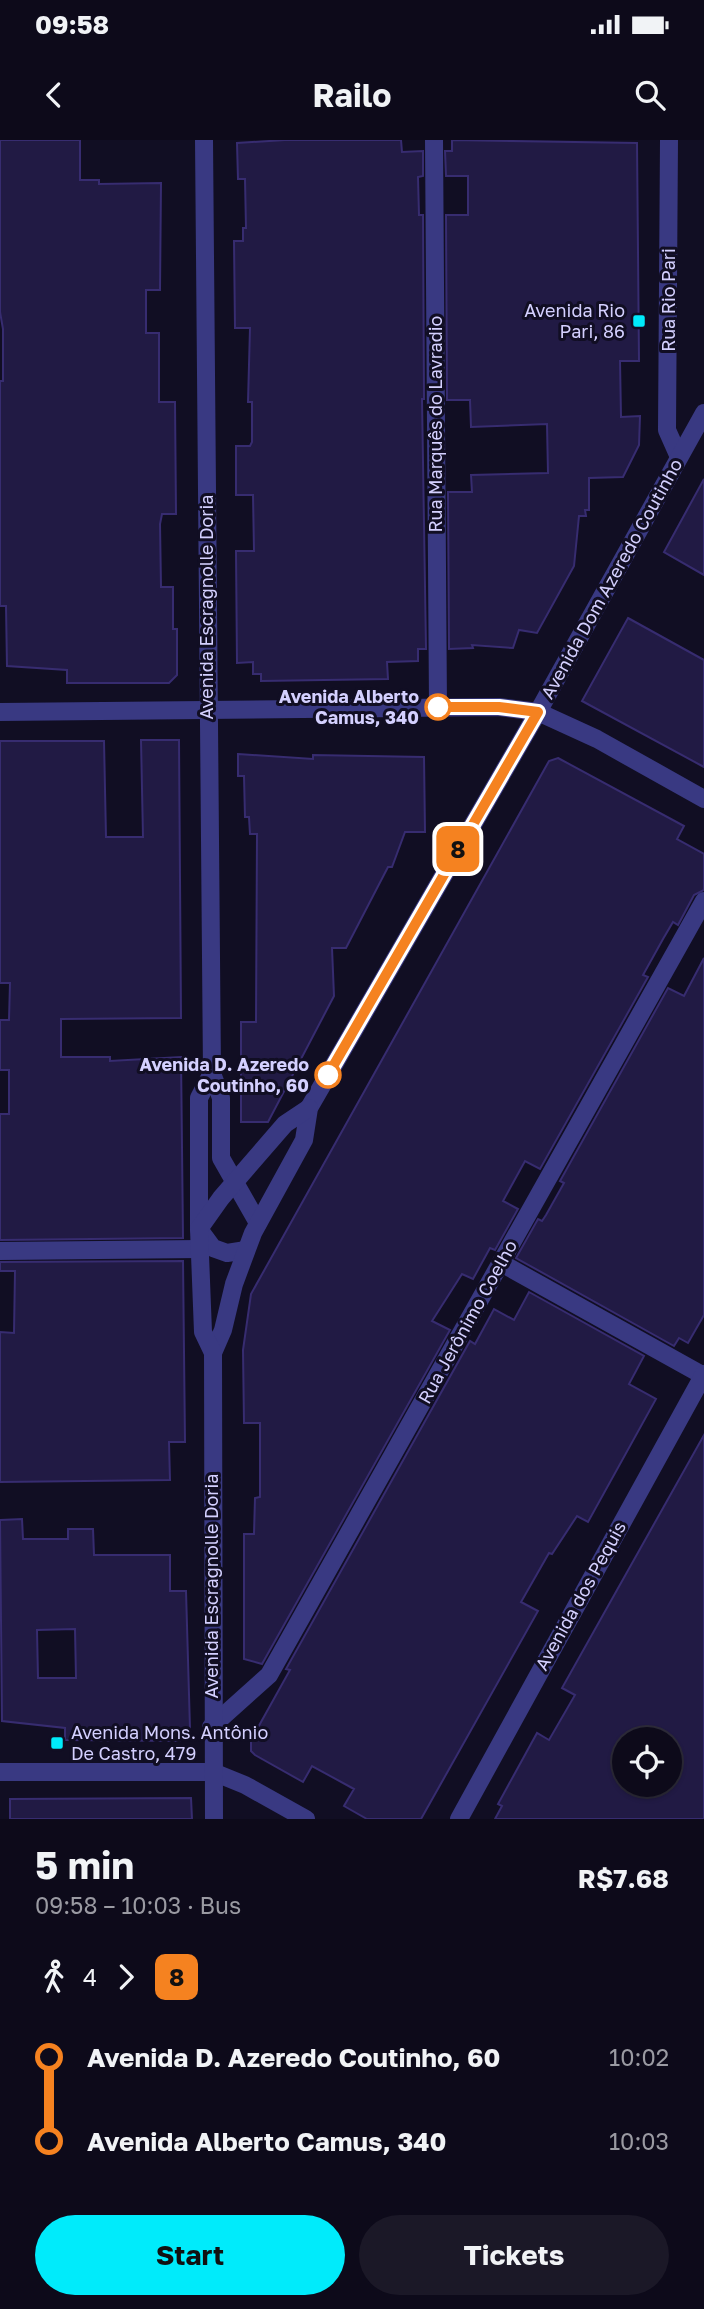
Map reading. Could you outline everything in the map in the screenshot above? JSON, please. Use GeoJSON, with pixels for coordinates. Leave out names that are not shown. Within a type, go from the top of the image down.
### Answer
{"type":"FeatureCollection","features":[{"type":"Feature","properties":{"kind":"street","name":"Avenida Escragnolle Doria"},"geometry":{"type":"LineString","coordinates":[[204,140],[212,1073],[221,1098],[221,1158],[258,1223],[234,1284],[223,1330],[213,1353],[211,1727],[214,1819]]}},
{"type":"Feature","properties":{"kind":"street","name":"Rua Marquês do Lavradio"},"geometry":{"type":"LineString","coordinates":[[434,140],[438,707]]}},
{"type":"Feature","properties":{"kind":"street","name":"Rua Rio Pari"},"geometry":{"type":"LineString","coordinates":[[669,140],[667,430],[679,457]]}},
{"type":"Feature","properties":{"kind":"street","name":"Avenida Dom Azeredo Coutinho"},"geometry":{"type":"LineString","coordinates":[[258,1223],[304,1140],[309,1108],[538,712],[704,413]]}},
{"type":"Feature","properties":{"kind":"street"},"geometry":{"type":"LineString","coordinates":[[0,712],[499,707],[538,712],[597,739],[704,799]]}},
{"type":"Feature","properties":{"kind":"street","name":"Rua Jerônimo Coelho"},"geometry":{"type":"LineString","coordinates":[[211,1727],[268,1675],[704,901]]}},
{"type":"Feature","properties":{"kind":"street","name":"Avenida Escragnolle Doria"},"geometry":{"type":"LineString","coordinates":[[212,1073],[199,1098],[199,1229],[203,1332],[213,1353]]}},
{"type":"Feature","properties":{"kind":"street","name":"Avenida Dom Azeredo Coutinho"},"geometry":{"type":"LineString","coordinates":[[235,1181],[285,1124],[309,1108]]}},
{"type":"Feature","properties":{"kind":"street"},"geometry":{"type":"LineString","coordinates":[[235,1181],[199,1229],[212,1248],[227,1253],[246,1250]]}},
{"type":"Feature","properties":{"kind":"street"},"geometry":{"type":"LineString","coordinates":[[0,1251],[200,1250]]}},
{"type":"Feature","properties":{"kind":"street"},"geometry":{"type":"LineString","coordinates":[[501,1263],[704,1375]]}},
{"type":"Feature","properties":{"kind":"street","name":"Avenida dos Pequis"},"geometry":{"type":"LineString","coordinates":[[459,1819],[704,1375]]}},
{"type":"Feature","properties":{"kind":"street"},"geometry":{"type":"LineString","coordinates":[[0,1772],[213,1772],[245,1784],[306,1819]]}},
{"type":"Feature","properties":{"kind":"building"},"geometry":{"type":"Polygon","coordinates":[[[0,140],[80,140],[80,180],[99,180],[99,184],[161,183],[160,290],[146,290],[146,333],[159,333],[159,402],[175,402],[176,514],[162,514],[160,524],[161,587],[173,587],[173,629],[177,629],[177,675],[169,683],[67,683],[67,670],[7,666],[6,606],[0,606],[0,381],[3,381],[3,329],[0,312],[0,140]]]}},
{"type":"Feature","properties":{"kind":"building"},"geometry":{"type":"Polygon","coordinates":[[[285,140],[401,140],[402,152],[423,151],[423,176],[418,177],[419,215],[423,215],[422,399],[426,649],[418,649],[418,661],[387,662],[388,679],[261,681],[261,674],[253,674],[253,662],[237,663],[236,551],[254,551],[253,495],[236,495],[236,446],[250,446],[252,442],[252,402],[248,402],[250,328],[235,328],[234,241],[243,241],[243,228],[246,228],[245,179],[238,179],[237,143],[285,140]]]}},
{"type":"Feature","properties":{"kind":"building"},"geometry":{"type":"Polygon","coordinates":[[[452,140],[637,143],[639,361],[620,361],[621,417],[640,416],[639,445],[623,477],[589,478],[589,510],[585,510],[586,516],[579,516],[574,566],[537,633],[519,630],[513,648],[472,645],[473,648],[449,649],[448,492],[472,492],[471,475],[548,473],[547,424],[471,427],[470,400],[447,400],[446,215],[468,215],[468,176],[446,176],[445,151],[452,151],[452,140]]]}},
{"type":"Feature","properties":{"kind":"building"},"geometry":{"type":"Polygon","coordinates":[[[704,479],[704,575],[664,552],[704,479]]]}},
{"type":"Feature","properties":{"kind":"building"},"geometry":{"type":"Polygon","coordinates":[[[628,618],[704,660],[704,767],[582,701],[628,618]]]}},
{"type":"Feature","properties":{"kind":"building"},"geometry":{"type":"Polygon","coordinates":[[[141,740],[179,740],[181,1018],[61,1019],[61,1057],[110,1057],[110,1061],[181,1057],[183,1238],[0,1240],[0,1114],[9,1114],[9,1070],[0,1070],[0,1020],[9,1020],[10,983],[0,983],[0,741],[104,741],[106,837],[143,837],[141,740]]]}},
{"type":"Feature","properties":{"kind":"building"},"geometry":{"type":"Polygon","coordinates":[[[238,754],[313,759],[313,755],[424,757],[425,832],[405,832],[392,867],[388,867],[346,948],[332,948],[334,996],[268,1122],[241,1122],[241,1022],[256,1022],[257,834],[250,834],[249,817],[245,817],[244,776],[238,776],[238,754]]]}},
{"type":"Feature","properties":{"kind":"building"},"geometry":{"type":"Polygon","coordinates":[[[558,758],[684,826],[677,839],[704,854],[704,890],[694,895],[678,925],[673,922],[663,939],[643,975],[648,977],[540,1169],[525,1161],[503,1201],[518,1209],[495,1250],[490,1248],[473,1279],[462,1274],[432,1321],[450,1330],[262,1664],[244,1659],[244,1534],[254,1534],[255,1498],[260,1497],[260,1423],[244,1423],[243,1350],[251,1294],[549,761],[558,758]]]}},
{"type":"Feature","properties":{"kind":"building"},"geometry":{"type":"Polygon","coordinates":[[[704,958],[704,1315],[688,1343],[679,1338],[674,1346],[516,1258],[538,1219],[542,1221],[546,1215],[564,1183],[560,1181],[668,988],[684,996],[704,958]]]}},
{"type":"Feature","properties":{"kind":"building"},"geometry":{"type":"Polygon","coordinates":[[[183,1261],[185,1442],[169,1442],[170,1480],[0,1482],[0,1332],[14,1333],[15,1271],[0,1271],[0,1262],[183,1261]]]}},
{"type":"Feature","properties":{"kind":"building"},"geometry":{"type":"Polygon","coordinates":[[[529,1292],[644,1356],[629,1384],[656,1399],[588,1522],[577,1516],[552,1554],[549,1553],[521,1602],[538,1611],[421,1819],[367,1819],[344,1806],[354,1789],[312,1766],[303,1782],[255,1755],[251,1751],[251,1740],[290,1670],[286,1669],[470,1341],[475,1344],[494,1309],[514,1320],[529,1292]]]}},
{"type":"Feature","properties":{"kind":"building"},"geometry":{"type":"Polygon","coordinates":[[[704,1435],[704,1819],[495,1819],[502,1806],[498,1804],[537,1733],[549,1740],[575,1695],[562,1688],[704,1435]]]}},
{"type":"Feature","properties":{"kind":"building"},"geometry":{"type":"Polygon","coordinates":[[[22,1519],[23,1539],[68,1539],[68,1529],[93,1529],[94,1555],[170,1555],[170,1591],[186,1591],[190,1729],[180,1741],[65,1740],[65,1728],[2,1721],[0,1520],[22,1519]],[[75,1629],[37,1630],[38,1678],[76,1678],[75,1629]]]}},
{"type":"Feature","properties":{"kind":"building"},"geometry":{"type":"Polygon","coordinates":[[[191,1798],[192,1819],[10,1819],[10,1799],[191,1798]]]}},
{"type":"Feature","properties":{"kind":"bus line","name":"8"},"geometry":{"type":"LineString","coordinates":[[328,1075],[538,712],[499,707],[438,707]]}},
{"type":"Feature","properties":{"kind":"place","name":"Avenida Rio Pari, 86"},"geometry":{"type":"Point","coordinates":[639,321]}},
{"type":"Feature","properties":{"kind":"place","name":"Avenida Alberto Camus, 340"},"geometry":{"type":"Point","coordinates":[438,707]}},
{"type":"Feature","properties":{"kind":"place","name":"Avenida D. Azeredo Coutinho, 60"},"geometry":{"type":"Point","coordinates":[328,1075]}},
{"type":"Feature","properties":{"kind":"place","name":"Avenida Mons. Antônio De Castro, 479"},"geometry":{"type":"Point","coordinates":[57,1743]}}]}
